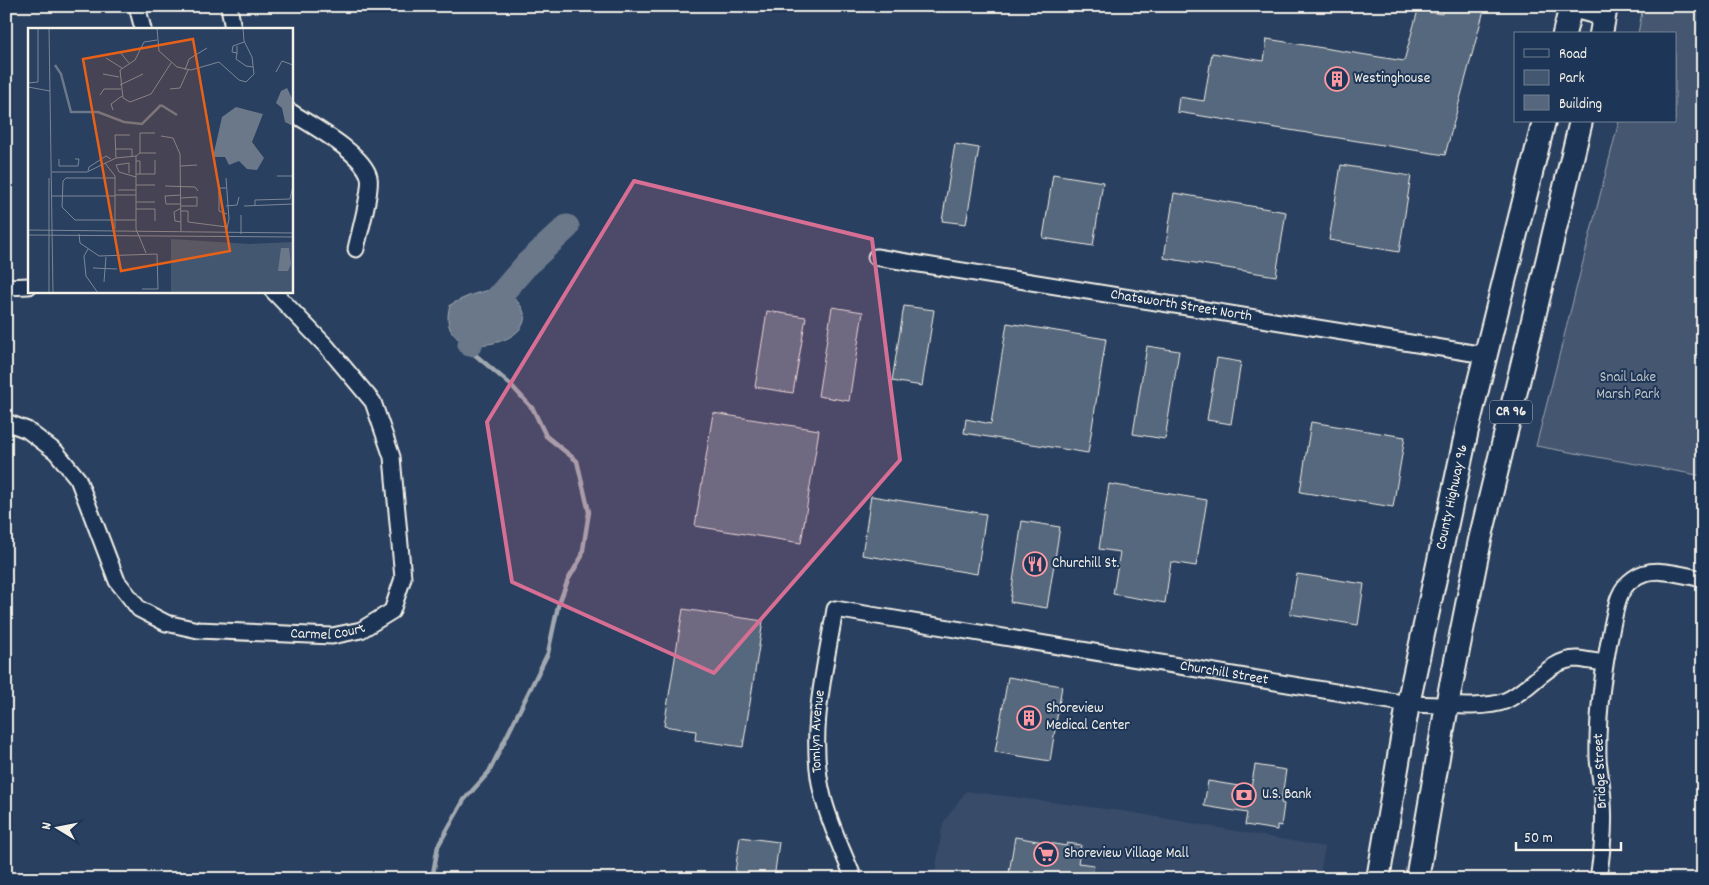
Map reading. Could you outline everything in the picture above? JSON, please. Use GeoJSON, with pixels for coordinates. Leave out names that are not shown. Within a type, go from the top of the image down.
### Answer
{"type":"FeatureCollection","features":[{"type":"Feature","properties":{"kind":"main road"},"geometry":{"type":"LineString","coordinates":[[1564,32],[1567,8]]}},
{"type":"Feature","properties":{"kind":"main road","name":"County Highway 96"},"geometry":{"type":"LineString","coordinates":[[1378,879],[1408,704],[1485,355],[1544,122]]}},
{"type":"Feature","properties":{"kind":"main road","name":"CR 96"},"geometry":{"type":"LineString","coordinates":[[1417,879],[1447,704],[1480,540],[1581,122]]}},
{"type":"Feature","properties":{"kind":"street"},"geometry":{"type":"LineString","coordinates":[[137,6],[143,28]]}},
{"type":"Feature","properties":{"kind":"street"},"geometry":{"type":"LineString","coordinates":[[230,6],[233,28]]}},
{"type":"Feature","properties":{"kind":"street"},"geometry":{"type":"LineString","coordinates":[[1567,8],[1604,19]]}},
{"type":"Feature","properties":{"kind":"street"},"geometry":{"type":"LineString","coordinates":[[292,113],[349,152],[364,165],[370,179],[356,249]]}},
{"type":"Feature","properties":{"kind":"street","name":"Chatsworth Street North"},"geometry":{"type":"LineString","coordinates":[[876,257],[1485,355]]}},
{"type":"Feature","properties":{"kind":"street"},"geometry":{"type":"LineString","coordinates":[[6,287],[28,286]]}},
{"type":"Feature","properties":{"kind":"street","name":"Carmel Court"},"geometry":{"type":"LineString","coordinates":[[6,422],[27,430],[56,452],[78,479],[117,581],[139,609],[166,623],[198,630],[332,636],[361,630],[392,611],[403,578],[392,458],[373,402],[328,347],[274,292]]}},
{"type":"Feature","properties":{"kind":"street"},"geometry":{"type":"LineString","coordinates":[[1604,664],[1618,599],[1624,588],[1633,579],[1655,571],[1703,579]]}},
{"type":"Feature","properties":{"kind":"street","name":"Churchill Street"},"geometry":{"type":"LineString","coordinates":[[835,609],[1408,704],[1490,705],[1504,702],[1520,693],[1554,665],[1576,659],[1604,664]]}},
{"type":"Feature","properties":{"kind":"street","name":"Tomlyn Avenue"},"geometry":{"type":"LineString","coordinates":[[835,609],[819,704],[816,736],[817,767],[823,797],[832,826],[854,879]]}},
{"type":"Feature","properties":{"kind":"street","name":"Bridge Street"},"geometry":{"type":"LineString","coordinates":[[1598,879],[1602,850],[1603,803],[1598,759],[1599,706],[1604,664]]}},
{"type":"Feature","properties":{"kind":"highlighted area"},"geometry":{"type":"Polygon","coordinates":[[[634,181],[872,239],[900,460],[714,673],[512,582],[487,422],[634,181]]]}},
{"type":"Feature","properties":{"kind":"shaded area"},"geometry":{"type":"Polygon","coordinates":[[[501,289],[521,306],[524,322],[514,334],[498,342],[478,344],[460,340],[449,327],[450,305],[474,294],[501,289]]]}},
{"type":"Feature","properties":{"kind":"shaded area"},"geometry":{"type":"Polygon","coordinates":[[[966,791],[1129,812],[1325,847],[1319,879],[934,879],[943,823],[966,791]]]}},
{"type":"Feature","properties":{"kind":"green space","name":"Snail Lake Marsh Park"},"geometry":{"type":"Polygon","coordinates":[[[1643,6],[1703,6],[1703,476],[1536,446],[1619,122],[1676,122],[1676,32],[1638,32],[1643,6]]]}},
{"type":"Feature","properties":{"kind":"building","name":"Westinghouse"},"geometry":{"type":"Polygon","coordinates":[[[1444,6],[1484,10],[1445,155],[1177,112],[1179,97],[1204,101],[1212,53],[1264,61],[1267,39],[1404,61],[1418,10],[1442,14],[1444,6]]]}},
{"type":"Feature","properties":{"kind":"building"},"geometry":{"type":"Polygon","coordinates":[[[955,144],[979,148],[966,224],[942,221],[955,144]]]}},
{"type":"Feature","properties":{"kind":"building"},"geometry":{"type":"Polygon","coordinates":[[[1341,165],[1411,176],[1399,252],[1329,240],[1341,165]]]}},
{"type":"Feature","properties":{"kind":"building"},"geometry":{"type":"Polygon","coordinates":[[[1053,174],[1103,182],[1093,246],[1043,238],[1053,174]]]}},
{"type":"Feature","properties":{"kind":"building"},"geometry":{"type":"Polygon","coordinates":[[[1174,193],[1286,212],[1276,276],[1164,258],[1174,193]]]}},
{"type":"Feature","properties":{"kind":"building"},"geometry":{"type":"Polygon","coordinates":[[[904,306],[934,310],[922,386],[892,381],[904,306]]]}},
{"type":"Feature","properties":{"kind":"building"},"geometry":{"type":"Polygon","coordinates":[[[832,307],[863,312],[849,401],[818,396],[832,307]]]}},
{"type":"Feature","properties":{"kind":"building"},"geometry":{"type":"Polygon","coordinates":[[[767,311],[806,317],[793,393],[755,387],[767,311]]]}},
{"type":"Feature","properties":{"kind":"building"},"geometry":{"type":"Polygon","coordinates":[[[1007,323],[1106,339],[1088,453],[964,433],[966,419],[991,424],[1007,323]]]}},
{"type":"Feature","properties":{"kind":"building"},"geometry":{"type":"Polygon","coordinates":[[[1147,346],[1179,351],[1165,439],[1133,434],[1147,346]]]}},
{"type":"Feature","properties":{"kind":"building"},"geometry":{"type":"Polygon","coordinates":[[[1217,358],[1241,362],[1231,424],[1207,420],[1217,358]]]}},
{"type":"Feature","properties":{"kind":"building"},"geometry":{"type":"Polygon","coordinates":[[[713,413],[819,430],[801,543],[695,526],[713,413]]]}},
{"type":"Feature","properties":{"kind":"building"},"geometry":{"type":"Polygon","coordinates":[[[1311,422],[1405,437],[1393,507],[1300,492],[1311,422]]]}},
{"type":"Feature","properties":{"kind":"building"},"geometry":{"type":"Polygon","coordinates":[[[1109,484],[1207,500],[1196,566],[1171,562],[1165,603],[1113,594],[1120,552],[1099,549],[1109,484]]]}},
{"type":"Feature","properties":{"kind":"building"},"geometry":{"type":"Polygon","coordinates":[[[871,496],[986,514],[977,574],[862,555],[871,496]]]}},
{"type":"Feature","properties":{"kind":"building","name":"Churchill St."},"geometry":{"type":"Polygon","coordinates":[[[1022,521],[1060,527],[1047,608],[1010,602],[1022,521]]]}},
{"type":"Feature","properties":{"kind":"building"},"geometry":{"type":"Polygon","coordinates":[[[1297,574],[1364,584],[1358,625],[1290,614],[1297,574]]]}},
{"type":"Feature","properties":{"kind":"building"},"geometry":{"type":"Polygon","coordinates":[[[683,609],[763,621],[743,747],[695,740],[696,731],[664,726],[683,609]]]}},
{"type":"Feature","properties":{"kind":"building","name":"Shoreview Medical Center"},"geometry":{"type":"Polygon","coordinates":[[[1008,677],[1062,686],[1050,761],[995,752],[1008,677]]]}},
{"type":"Feature","properties":{"kind":"building","name":"U.S. Bank"},"geometry":{"type":"Polygon","coordinates":[[[1255,765],[1286,770],[1281,803],[1284,804],[1281,826],[1277,825],[1277,830],[1245,825],[1247,813],[1204,806],[1208,781],[1251,788],[1255,765]]]}},
{"type":"Feature","properties":{"kind":"building"},"geometry":{"type":"Polygon","coordinates":[[[740,837],[779,842],[774,879],[734,879],[740,837]]]}},
{"type":"Feature","properties":{"kind":"building","name":"Shoreview Village Mall"},"geometry":{"type":"Polygon","coordinates":[[[1015,837],[1066,846],[1067,843],[1081,845],[1078,863],[1094,865],[1092,879],[1081,877],[1080,879],[1008,879],[1015,837]]]}},
{"type":"Feature","properties":{"kind":"waterway"},"geometry":{"type":"LineString","coordinates":[[470,344],[483,315],[527,264],[567,227]]}},
{"type":"Feature","properties":{"kind":"waterway"},"geometry":{"type":"LineString","coordinates":[[432,879],[438,846],[464,800],[489,772],[548,653],[558,606],[568,580],[582,556],[589,512],[577,461],[546,436],[533,409],[511,385],[473,353],[470,344]]}},
{"type":"Feature","properties":{"kind":"place","name":"Westinghouse"},"geometry":{"type":"Point","coordinates":[1337,79]}},
{"type":"Feature","properties":{"kind":"place","name":"Churchill St."},"geometry":{"type":"Point","coordinates":[1035,564]}},
{"type":"Feature","properties":{"kind":"place","name":"Shoreview Medical Center"},"geometry":{"type":"Point","coordinates":[1029,718]}},
{"type":"Feature","properties":{"kind":"place","name":"U.S. Bank"},"geometry":{"type":"Point","coordinates":[1244,795]}},
{"type":"Feature","properties":{"kind":"place","name":"Shoreview Village Mall"},"geometry":{"type":"Point","coordinates":[1046,854]}}]}
